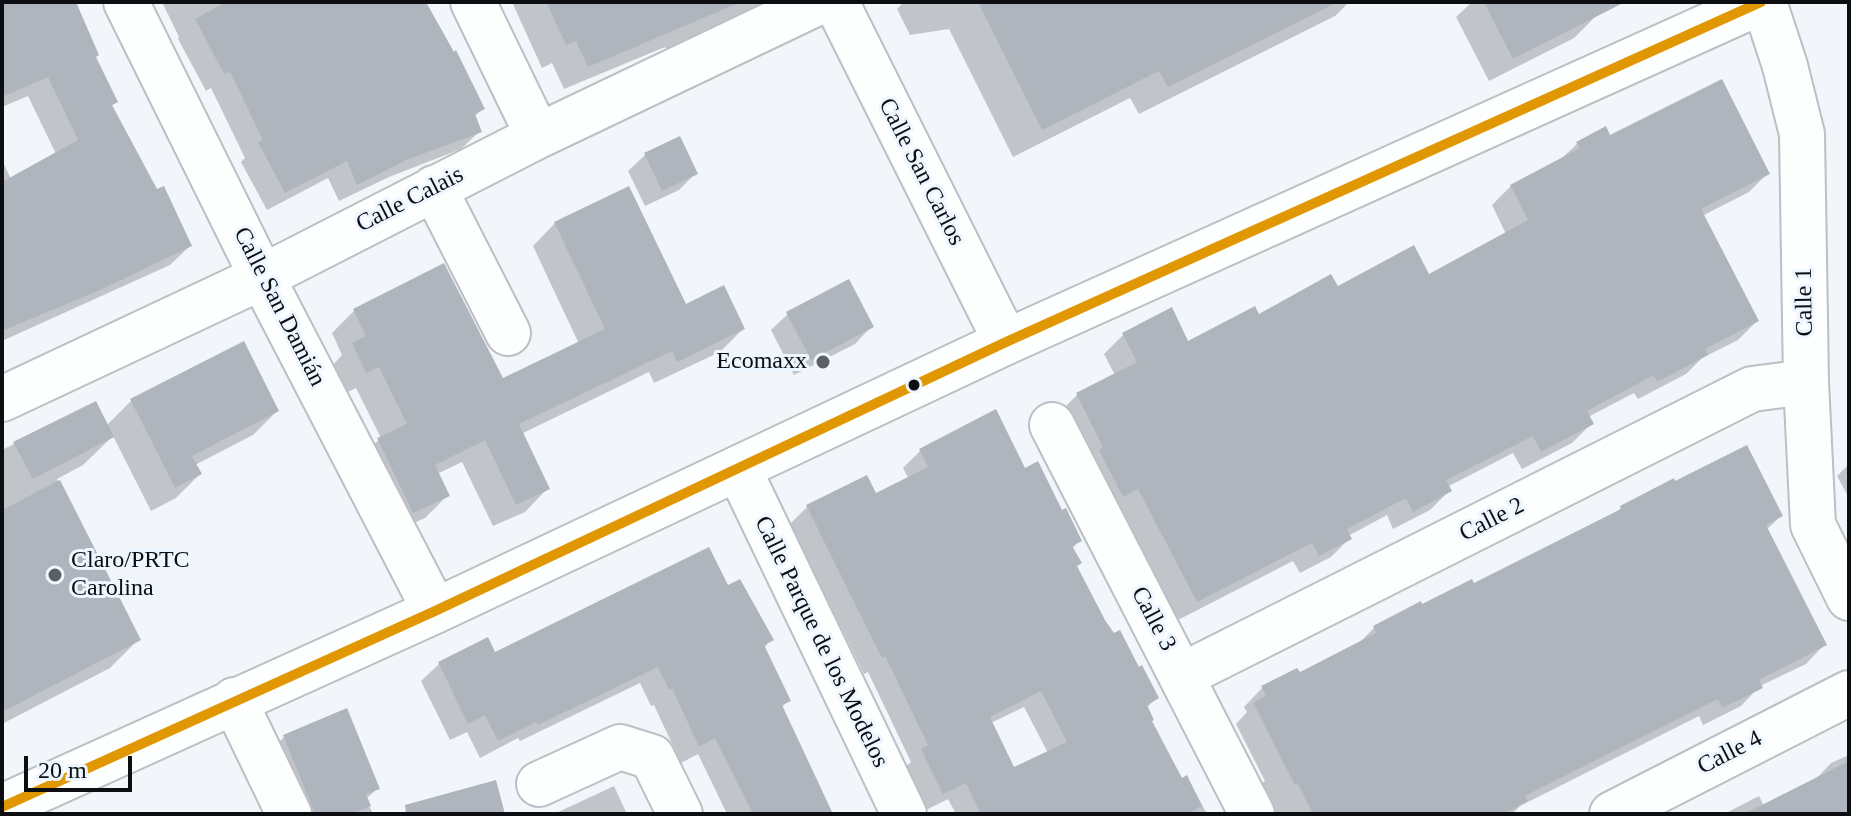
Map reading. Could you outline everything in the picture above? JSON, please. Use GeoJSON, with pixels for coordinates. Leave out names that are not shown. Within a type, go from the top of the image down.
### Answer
{"type":"FeatureCollection","features":[{"type":"Feature","properties":{"kind":"street","name":"Calle San Damián"},"geometry":{"type":"LineString","coordinates":[[126,2],[262,277],[435,611]]}},
{"type":"Feature","properties":{"kind":"street"},"geometry":{"type":"LineString","coordinates":[[473,2],[538,136]]}},
{"type":"Feature","properties":{"kind":"street","name":"Calle Calais"},"geometry":{"type":"LineString","coordinates":[[2,399],[262,277],[538,136],[819,2]]}},
{"type":"Feature","properties":{"kind":"street","name":"Calle San Carlos"},"geometry":{"type":"LineString","coordinates":[[836,2],[1006,342]]}},
{"type":"Feature","properties":{"kind":"street"},"geometry":{"type":"LineString","coordinates":[[2,807],[435,611],[1006,342],[1746,5]]}},
{"type":"Feature","properties":{"kind":"street","name":"Calle 1"},"geometry":{"type":"LineString","coordinates":[[1746,5],[1785,66],[1802,134],[1806,382],[1813,525],[1849,598]]}},
{"type":"Feature","properties":{"kind":"street"},"geometry":{"type":"LineString","coordinates":[[434,188],[508,333]]}},
{"type":"Feature","properties":{"kind":"street","name":"Calle 2"},"geometry":{"type":"LineString","coordinates":[[1183,675],[1752,389],[1806,382]]}},
{"type":"Feature","properties":{"kind":"street","name":"Calle 3"},"geometry":{"type":"LineString","coordinates":[[1052,425],[1252,814]]}},
{"type":"Feature","properties":{"kind":"street","name":"Calle Parque de los Modelos"},"geometry":{"type":"LineString","coordinates":[[739,470],[904,814]]}},
{"type":"Feature","properties":{"kind":"street","name":"Calle 4"},"geometry":{"type":"LineString","coordinates":[[1612,814],[1849,693]]}},
{"type":"Feature","properties":{"kind":"street"},"geometry":{"type":"LineString","coordinates":[[234,700],[289,814]]}},
{"type":"Feature","properties":{"kind":"street"},"geometry":{"type":"LineString","coordinates":[[539,784],[620,747],[652,757],[680,814]]}},
{"type":"Feature","properties":{"kind":"building"},"geometry":{"type":"Polygon","coordinates":[[[2,2],[76,2],[99,55],[96,57],[118,102],[112,105],[157,189],[164,186],[192,246],[98,291],[2,331],[2,182],[78,140],[48,77],[2,97],[2,2]]]}},
{"type":"Feature","properties":{"kind":"building"},"geometry":{"type":"Polygon","coordinates":[[[226,2],[426,2],[454,52],[456,50],[485,109],[475,114],[482,132],[409,159],[357,185],[347,161],[285,193],[258,142],[263,140],[230,72],[224,74],[195,19],[226,2]]]}},
{"type":"Feature","properties":{"kind":"building"},"geometry":{"type":"Polygon","coordinates":[[[546,2],[741,2],[588,67],[576,41],[566,45],[546,2]]]}},
{"type":"Feature","properties":{"kind":"building"},"geometry":{"type":"Polygon","coordinates":[[[978,2],[1338,2],[1168,87],[1159,71],[1042,130],[978,2]]]}},
{"type":"Feature","properties":{"kind":"building"},"geometry":{"type":"Polygon","coordinates":[[[1484,2],[1625,2],[1513,59],[1484,2]]]}},
{"type":"Feature","properties":{"kind":"building"},"geometry":{"type":"Polygon","coordinates":[[[1722,79],[1770,174],[1701,209],[1759,321],[1705,349],[1708,355],[1657,382],[1654,375],[1587,411],[1594,424],[1541,452],[1533,436],[1446,480],[1452,491],[1413,512],[1406,498],[1347,529],[1352,539],[1319,556],[1312,543],[1197,602],[1138,489],[1123,497],[1099,450],[1103,447],[1076,393],[1137,362],[1122,333],[1172,307],[1188,341],[1255,306],[1259,314],[1331,274],[1338,286],[1414,245],[1429,274],[1528,220],[1510,185],[1580,148],[1576,142],[1606,126],[1610,135],[1722,79]]]}},
{"type":"Feature","properties":{"kind":"building"},"geometry":{"type":"Polygon","coordinates":[[[680,136],[698,174],[662,191],[644,153],[680,136]]]}},
{"type":"Feature","properties":{"kind":"building"},"geometry":{"type":"Polygon","coordinates":[[[629,186],[686,304],[724,285],[745,329],[677,362],[672,351],[519,424],[550,489],[516,505],[485,440],[435,465],[450,496],[413,513],[377,438],[407,424],[379,367],[366,373],[352,343],[366,336],[353,309],[444,263],[503,378],[605,329],[554,222],[629,186]]]}},
{"type":"Feature","properties":{"kind":"building"},"geometry":{"type":"Polygon","coordinates":[[[849,279],[874,327],[811,360],[786,312],[849,279]]]}},
{"type":"Feature","properties":{"kind":"building"},"geometry":{"type":"Polygon","coordinates":[[[244,341],[279,411],[192,456],[202,474],[175,488],[130,399],[244,341]]]}},
{"type":"Feature","properties":{"kind":"building"},"geometry":{"type":"Polygon","coordinates":[[[96,401],[114,437],[33,479],[13,442],[96,401]]]}},
{"type":"Feature","properties":{"kind":"building"},"geometry":{"type":"Polygon","coordinates":[[[996,409],[1025,468],[1038,461],[1062,510],[1066,508],[1082,541],[1072,546],[1082,563],[1077,566],[1105,620],[1114,633],[1120,630],[1139,667],[1142,665],[1159,698],[1147,705],[1152,721],[1182,778],[1187,775],[1202,806],[1188,814],[981,814],[966,783],[943,794],[921,749],[928,745],[806,505],[867,475],[876,493],[928,467],[919,449],[996,409]],[[1041,691],[990,717],[1014,767],[1067,742],[1041,691]]]}},
{"type":"Feature","properties":{"kind":"building"},"geometry":{"type":"Polygon","coordinates":[[[1747,445],[1783,516],[1766,525],[1827,645],[1759,680],[1763,688],[1722,708],[1718,699],[1525,796],[1528,801],[1504,814],[1313,814],[1253,703],[1266,696],[1261,686],[1297,668],[1300,672],[1376,633],[1373,626],[1421,601],[1422,604],[1472,579],[1474,583],[1621,509],[1620,506],[1674,478],[1675,481],[1747,445]]]}},
{"type":"Feature","properties":{"kind":"building","name":"Claro/PRTC Carolina"},"geometry":{"type":"Polygon","coordinates":[[[60,480],[141,640],[2,712],[2,510],[60,480]]]}},
{"type":"Feature","properties":{"kind":"building"},"geometry":{"type":"Polygon","coordinates":[[[709,547],[728,585],[740,579],[774,640],[764,645],[791,701],[782,705],[833,814],[753,814],[715,738],[699,747],[672,688],[669,690],[658,667],[498,741],[485,715],[468,724],[438,662],[488,637],[495,652],[709,547]]]}},
{"type":"Feature","properties":{"kind":"building"},"geometry":{"type":"Polygon","coordinates":[[[347,708],[380,789],[366,794],[371,806],[351,814],[315,814],[283,735],[347,708]]]}},
{"type":"Feature","properties":{"kind":"building"},"geometry":{"type":"Polygon","coordinates":[[[1849,761],[1849,814],[1744,814],[1849,761]]]}},
{"type":"Feature","properties":{"kind":"building"},"geometry":{"type":"Polygon","coordinates":[[[496,780],[505,814],[406,814],[405,805],[496,780]]]}},
{"type":"Feature","properties":{"kind":"transit line"},"geometry":{"type":"LineString","coordinates":[[2,807],[435,611],[1006,342],[1761,2]]}},
{"type":"Feature","properties":{"kind":"place","name":"Ecomaxx"},"geometry":{"type":"Point","coordinates":[823,362]}},
{"type":"Feature","properties":{"kind":"place","name":"Claro/PRTC Carolina"},"geometry":{"type":"Point","coordinates":[55,575]}}]}
